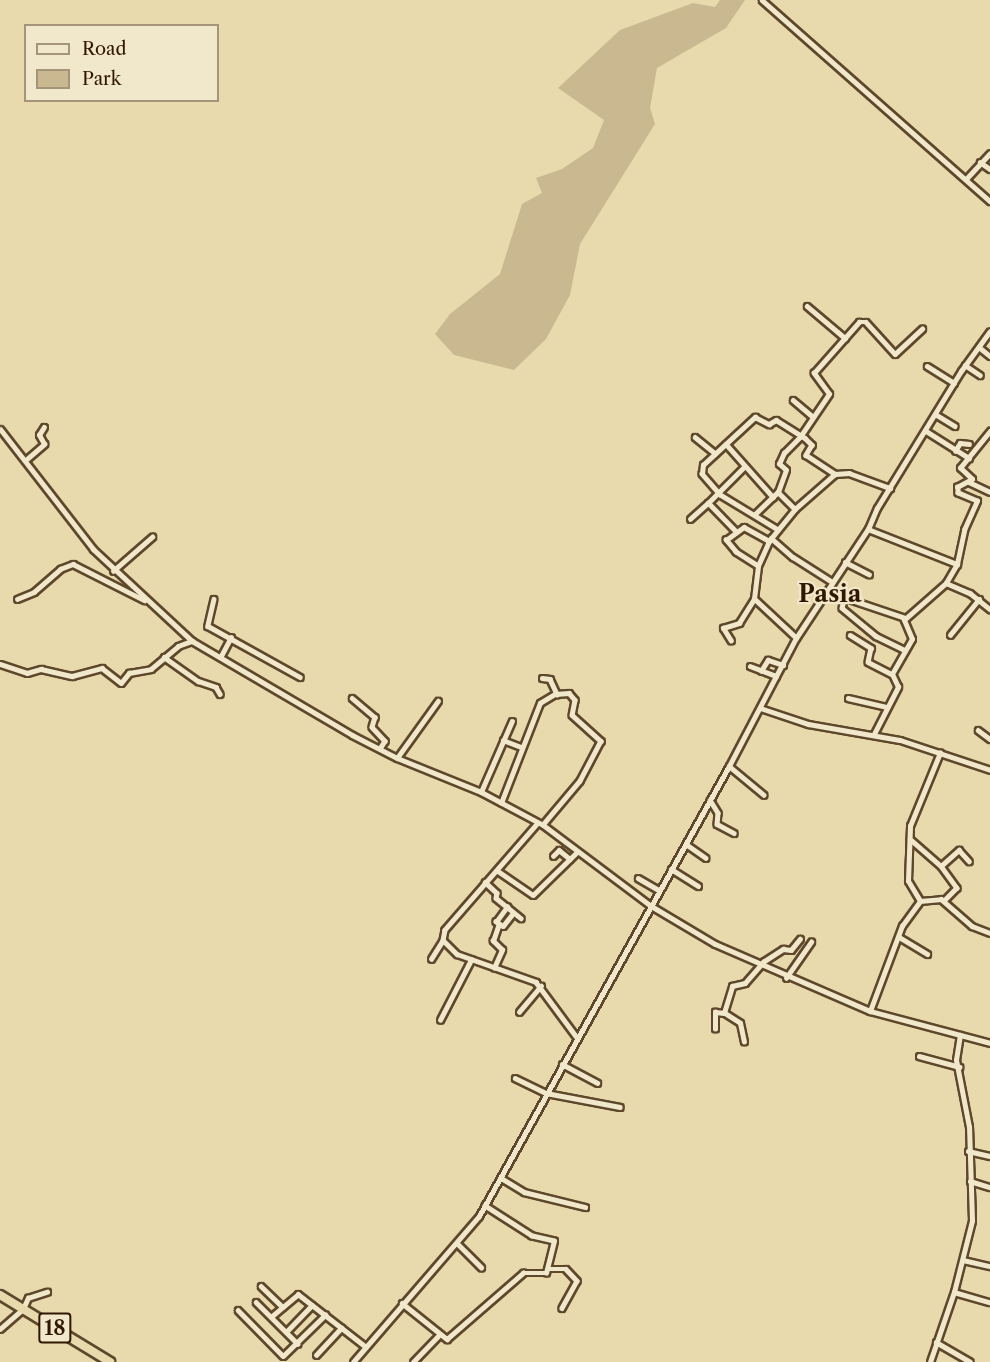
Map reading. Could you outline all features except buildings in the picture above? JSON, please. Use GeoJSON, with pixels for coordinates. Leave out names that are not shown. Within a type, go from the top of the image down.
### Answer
{"type":"FeatureCollection","features":[{"type":"Feature","properties":{"kind":"highway","name":"18"},"geometry":{"type":"LineString","coordinates":[[0,1294],[110,1362]]}},
{"type":"Feature","properties":{"kind":"street"},"geometry":{"type":"LineString","coordinates":[[762,0],[990,201]]}},
{"type":"Feature","properties":{"kind":"street"},"geometry":{"type":"LineString","coordinates":[[966,179],[990,153]]}},
{"type":"Feature","properties":{"kind":"street"},"geometry":{"type":"LineString","coordinates":[[980,162],[990,169]]}},
{"type":"Feature","properties":{"kind":"street"},"geometry":{"type":"LineString","coordinates":[[807,306],[845,338]]}},
{"type":"Feature","properties":{"kind":"street"},"geometry":{"type":"LineString","coordinates":[[755,514],[778,492],[786,470],[779,464],[801,437],[830,391],[814,373],[845,338],[864,321],[895,354],[922,329]]}},
{"type":"Feature","properties":{"kind":"street"},"geometry":{"type":"LineString","coordinates":[[353,1362],[402,1303],[458,1244],[485,1206],[576,1036],[729,766],[796,638],[831,581],[868,529],[890,488],[965,365],[990,331]]}},
{"type":"Feature","properties":{"kind":"street"},"geometry":{"type":"LineString","coordinates":[[979,347],[990,356]]}},
{"type":"Feature","properties":{"kind":"street"},"geometry":{"type":"LineString","coordinates":[[965,365],[980,375]]}},
{"type":"Feature","properties":{"kind":"street"},"geometry":{"type":"LineString","coordinates":[[927,366],[954,383]]}},
{"type":"Feature","properties":{"kind":"street"},"geometry":{"type":"LineString","coordinates":[[793,400],[813,417]]}},
{"type":"Feature","properties":{"kind":"street"},"geometry":{"type":"LineString","coordinates":[[935,414],[955,426]]}},
{"type":"Feature","properties":{"kind":"street"},"geometry":{"type":"LineString","coordinates":[[777,530],[755,514],[720,495],[701,472],[716,453],[755,417],[769,424],[776,420],[801,437],[812,445],[806,456],[835,474],[849,473],[890,488]]}},
{"type":"Feature","properties":{"kind":"street"},"geometry":{"type":"LineString","coordinates":[[27,459],[44,444],[39,435],[44,427]]}},
{"type":"Feature","properties":{"kind":"street"},"geometry":{"type":"LineString","coordinates":[[0,429],[27,459],[82,536],[113,571],[192,640],[397,758],[481,792],[541,824],[651,906],[759,966],[870,1011],[990,1043]]}},
{"type":"Feature","properties":{"kind":"street"},"geometry":{"type":"LineString","coordinates":[[926,431],[969,458]]}},
{"type":"Feature","properties":{"kind":"street"},"geometry":{"type":"LineString","coordinates":[[892,674],[913,636],[904,623],[905,618],[946,583],[957,564],[977,501],[956,489],[969,482],[972,477],[960,468],[990,431]]}},
{"type":"Feature","properties":{"kind":"street"},"geometry":{"type":"LineString","coordinates":[[695,438],[716,453]]}},
{"type":"Feature","properties":{"kind":"street"},"geometry":{"type":"LineString","coordinates":[[955,451],[960,443],[969,444]]}},
{"type":"Feature","properties":{"kind":"street"},"geometry":{"type":"LineString","coordinates":[[726,444],[773,497]]}},
{"type":"Feature","properties":{"kind":"street"},"geometry":{"type":"LineString","coordinates":[[690,519],[720,495],[744,467]]}},
{"type":"Feature","properties":{"kind":"street"},"geometry":{"type":"LineString","coordinates":[[731,641],[723,628],[740,623],[754,599],[758,566],[770,539],[795,508],[835,474]]}},
{"type":"Feature","properties":{"kind":"street"},"geometry":{"type":"LineString","coordinates":[[969,482],[990,492]]}},
{"type":"Feature","properties":{"kind":"street"},"geometry":{"type":"LineString","coordinates":[[778,492],[795,508]]}},
{"type":"Feature","properties":{"kind":"street"},"geometry":{"type":"LineString","coordinates":[[708,503],[736,532]]}},
{"type":"Feature","properties":{"kind":"street"},"geometry":{"type":"LineString","coordinates":[[758,566],[727,544],[727,538],[747,527],[770,539],[831,581]]}},
{"type":"Feature","properties":{"kind":"street"},"geometry":{"type":"LineString","coordinates":[[868,529],[957,564]]}},
{"type":"Feature","properties":{"kind":"street"},"geometry":{"type":"LineString","coordinates":[[113,571],[152,537]]}},
{"type":"Feature","properties":{"kind":"street"},"geometry":{"type":"LineString","coordinates":[[845,562],[869,574]]}},
{"type":"Feature","properties":{"kind":"street"},"geometry":{"type":"LineString","coordinates":[[17,599],[34,592],[60,569],[73,564],[144,600]]}},
{"type":"Feature","properties":{"kind":"street"},"geometry":{"type":"LineString","coordinates":[[946,583],[979,599],[990,609]]}},
{"type":"Feature","properties":{"kind":"street"},"geometry":{"type":"LineString","coordinates":[[825,591],[905,618]]}},
{"type":"Feature","properties":{"kind":"street"},"geometry":{"type":"LineString","coordinates":[[845,596],[842,608],[876,636],[905,650]]}},
{"type":"Feature","properties":{"kind":"street"},"geometry":{"type":"LineString","coordinates":[[214,599],[207,625],[300,677]]}},
{"type":"Feature","properties":{"kind":"street"},"geometry":{"type":"LineString","coordinates":[[754,599],[796,638]]}},
{"type":"Feature","properties":{"kind":"street"},"geometry":{"type":"LineString","coordinates":[[950,635],[979,599]]}},
{"type":"Feature","properties":{"kind":"street"},"geometry":{"type":"LineString","coordinates":[[850,635],[871,648],[868,663],[892,674],[898,687],[874,734]]}},
{"type":"Feature","properties":{"kind":"street"},"geometry":{"type":"LineString","coordinates":[[221,656],[231,637]]}},
{"type":"Feature","properties":{"kind":"street"},"geometry":{"type":"LineString","coordinates":[[0,664],[24,673],[46,669],[72,676],[102,668],[121,683],[129,673],[148,670],[192,640]]}},
{"type":"Feature","properties":{"kind":"street"},"geometry":{"type":"LineString","coordinates":[[164,657],[198,681],[216,687],[220,694]]}},
{"type":"Feature","properties":{"kind":"street"},"geometry":{"type":"LineString","coordinates":[[761,671],[768,660],[783,665]]}},
{"type":"Feature","properties":{"kind":"street"},"geometry":{"type":"LineString","coordinates":[[750,666],[776,676]]}},
{"type":"Feature","properties":{"kind":"street"},"geometry":{"type":"LineString","coordinates":[[542,678],[548,677],[558,694]]}},
{"type":"Feature","properties":{"kind":"street"},"geometry":{"type":"LineString","coordinates":[[431,959],[443,940],[445,930],[485,882],[498,871],[580,781],[601,740],[571,714],[575,700],[570,693],[558,694],[540,704],[521,747],[501,803]]}},
{"type":"Feature","properties":{"kind":"street"},"geometry":{"type":"LineString","coordinates":[[352,698],[375,717],[372,728],[385,741],[380,749]]}},
{"type":"Feature","properties":{"kind":"street"},"geometry":{"type":"LineString","coordinates":[[848,698],[887,707]]}},
{"type":"Feature","properties":{"kind":"street"},"geometry":{"type":"LineString","coordinates":[[397,758],[438,701]]}},
{"type":"Feature","properties":{"kind":"street"},"geometry":{"type":"LineString","coordinates":[[760,708],[808,724],[874,734],[990,770]]}},
{"type":"Feature","properties":{"kind":"street"},"geometry":{"type":"LineString","coordinates":[[481,792],[512,721]]}},
{"type":"Feature","properties":{"kind":"street"},"geometry":{"type":"LineString","coordinates":[[978,730],[990,739]]}},
{"type":"Feature","properties":{"kind":"street"},"geometry":{"type":"LineString","coordinates":[[503,740],[521,747]]}},
{"type":"Feature","properties":{"kind":"street"},"geometry":{"type":"LineString","coordinates":[[920,901],[908,881],[911,823],[940,753]]}},
{"type":"Feature","properties":{"kind":"street"},"geometry":{"type":"LineString","coordinates":[[729,766],[764,795]]}},
{"type":"Feature","properties":{"kind":"street"},"geometry":{"type":"LineString","coordinates":[[710,800],[718,813],[717,824],[734,833]]}},
{"type":"Feature","properties":{"kind":"street"},"geometry":{"type":"LineString","coordinates":[[910,839],[941,866],[957,888],[944,901]]}},
{"type":"Feature","properties":{"kind":"street"},"geometry":{"type":"LineString","coordinates":[[686,844],[706,858]]}},
{"type":"Feature","properties":{"kind":"street"},"geometry":{"type":"LineString","coordinates":[[553,856],[559,850],[570,859]]}},
{"type":"Feature","properties":{"kind":"street"},"geometry":{"type":"LineString","coordinates":[[941,866],[959,850],[969,861]]}},
{"type":"Feature","properties":{"kind":"street"},"geometry":{"type":"LineString","coordinates":[[498,871],[533,895],[578,852]]}},
{"type":"Feature","properties":{"kind":"street"},"geometry":{"type":"LineString","coordinates":[[671,869],[698,886]]}},
{"type":"Feature","properties":{"kind":"street"},"geometry":{"type":"LineString","coordinates":[[638,878],[659,890]]}},
{"type":"Feature","properties":{"kind":"street"},"geometry":{"type":"LineString","coordinates":[[485,882],[520,918]]}},
{"type":"Feature","properties":{"kind":"street"},"geometry":{"type":"LineString","coordinates":[[920,901],[944,901],[972,926],[990,933]]}},
{"type":"Feature","properties":{"kind":"street"},"geometry":{"type":"LineString","coordinates":[[870,1011],[899,937],[920,901]]}},
{"type":"Feature","properties":{"kind":"street"},"geometry":{"type":"LineString","coordinates":[[494,968],[502,950],[493,939],[499,924],[496,922],[507,907]]}},
{"type":"Feature","properties":{"kind":"street"},"geometry":{"type":"LineString","coordinates":[[499,924],[503,926],[513,913]]}},
{"type":"Feature","properties":{"kind":"street"},"geometry":{"type":"LineString","coordinates":[[899,937],[927,954]]}},
{"type":"Feature","properties":{"kind":"street"},"geometry":{"type":"LineString","coordinates":[[724,1013],[733,985],[745,983],[759,966],[783,949],[791,950],[800,939]]}},
{"type":"Feature","properties":{"kind":"street"},"geometry":{"type":"LineString","coordinates":[[443,940],[453,952],[541,986],[555,1012],[576,1036]]}},
{"type":"Feature","properties":{"kind":"street"},"geometry":{"type":"LineString","coordinates":[[786,978],[811,942]]}},
{"type":"Feature","properties":{"kind":"street"},"geometry":{"type":"LineString","coordinates":[[440,1020],[471,960]]}},
{"type":"Feature","properties":{"kind":"street"},"geometry":{"type":"LineString","coordinates":[[519,1012],[541,986]]}},
{"type":"Feature","properties":{"kind":"street"},"geometry":{"type":"LineString","coordinates":[[715,1029],[715,1012],[724,1013],[740,1023],[744,1042]]}},
{"type":"Feature","properties":{"kind":"street"},"geometry":{"type":"LineString","coordinates":[[930,1362],[954,1292],[972,1221],[960,1067],[956,1060],[960,1035]]}},
{"type":"Feature","properties":{"kind":"street"},"geometry":{"type":"LineString","coordinates":[[919,1056],[960,1067]]}},
{"type":"Feature","properties":{"kind":"street"},"geometry":{"type":"LineString","coordinates":[[562,1064],[597,1083]]}},
{"type":"Feature","properties":{"kind":"street"},"geometry":{"type":"LineString","coordinates":[[515,1078],[546,1093],[620,1107]]}},
{"type":"Feature","properties":{"kind":"street"},"geometry":{"type":"LineString","coordinates":[[968,1151],[990,1156]]}},
{"type":"Feature","properties":{"kind":"street"},"geometry":{"type":"LineString","coordinates":[[501,1178],[524,1192],[585,1207]]}},
{"type":"Feature","properties":{"kind":"street"},"geometry":{"type":"LineString","coordinates":[[970,1181],[990,1187]]}},
{"type":"Feature","properties":{"kind":"street"},"geometry":{"type":"LineString","coordinates":[[402,1303],[439,1335],[450,1337],[523,1273],[544,1274],[549,1269],[555,1246],[552,1238],[532,1236],[485,1206]]}},
{"type":"Feature","properties":{"kind":"street"},"geometry":{"type":"LineString","coordinates":[[458,1244],[481,1267]]}},
{"type":"Feature","properties":{"kind":"street"},"geometry":{"type":"LineString","coordinates":[[963,1260],[990,1266]]}},
{"type":"Feature","properties":{"kind":"street"},"geometry":{"type":"LineString","coordinates":[[549,1269],[566,1269],[577,1281],[562,1308]]}},
{"type":"Feature","properties":{"kind":"street"},"geometry":{"type":"LineString","coordinates":[[261,1286],[283,1307]]}},
{"type":"Feature","properties":{"kind":"street"},"geometry":{"type":"LineString","coordinates":[[0,1329],[23,1309],[28,1298],[47,1292]]}},
{"type":"Feature","properties":{"kind":"street"},"geometry":{"type":"LineString","coordinates":[[954,1292],[990,1302]]}},
{"type":"Feature","properties":{"kind":"street"},"geometry":{"type":"LineString","coordinates":[[271,1317],[298,1294],[366,1347]]}},
{"type":"Feature","properties":{"kind":"street"},"geometry":{"type":"LineString","coordinates":[[256,1302],[298,1344]]}},
{"type":"Feature","properties":{"kind":"street"},"geometry":{"type":"LineString","coordinates":[[286,1332],[312,1305]]}},
{"type":"Feature","properties":{"kind":"street"},"geometry":{"type":"LineString","coordinates":[[238,1310],[281,1355],[287,1355],[325,1315]]}},
{"type":"Feature","properties":{"kind":"street"},"geometry":{"type":"LineString","coordinates":[[316,1355],[340,1328]]}},
{"type":"Feature","properties":{"kind":"street"},"geometry":{"type":"LineString","coordinates":[[428,1362],[422,1356],[422,1350],[439,1335]]}},
{"type":"Feature","properties":{"kind":"street"},"geometry":{"type":"LineString","coordinates":[[936,1342],[970,1362]]}},
{"type":"Feature","properties":{"kind":"street"},"geometry":{"type":"LineString","coordinates":[[413,1362],[422,1356]]}},
{"type":"Feature","properties":{"kind":"green space"},"geometry":{"type":"Polygon","coordinates":[[[720,0],[745,0],[726,28],[657,68],[650,108],[655,124],[580,244],[570,295],[546,339],[514,370],[454,355],[435,334],[450,314],[500,274],[522,204],[542,193],[536,178],[562,169],[593,148],[604,120],[558,88],[620,30],[693,3],[715,7],[720,0]]]}},
{"type":"Feature","properties":{"kind":"district","name":"Pasia"},"geometry":{"type":"Point","coordinates":[830,594]}}]}
